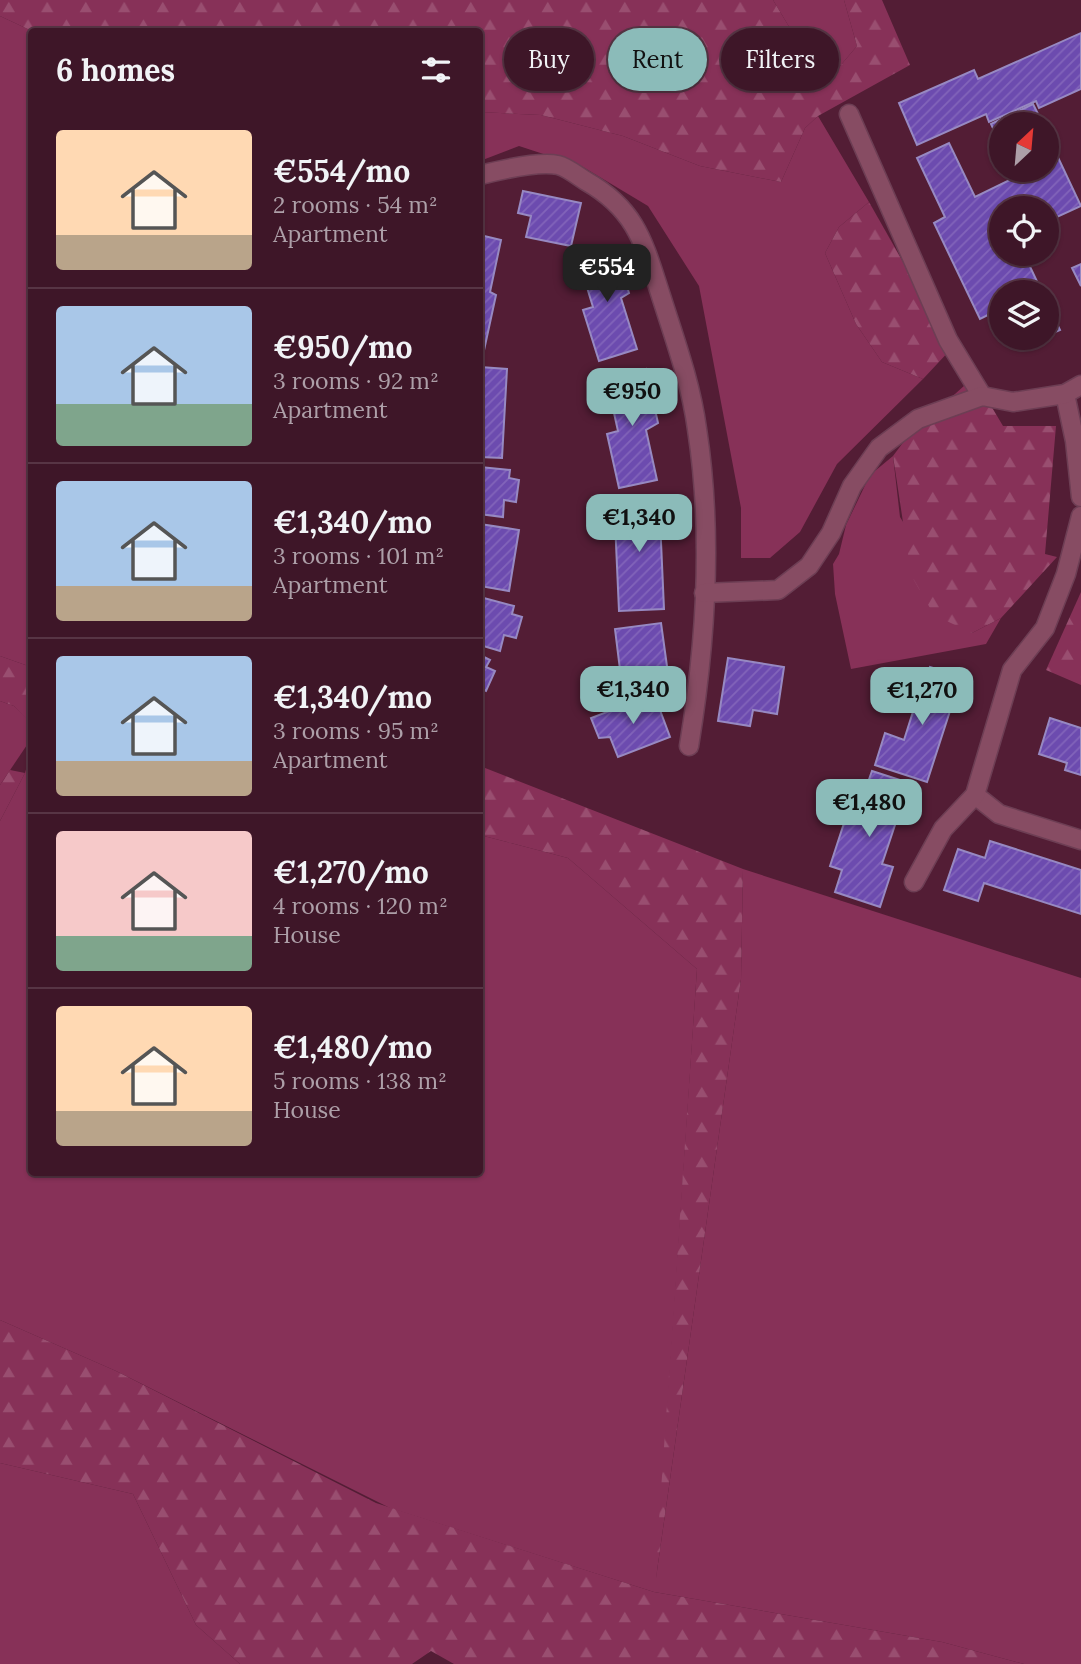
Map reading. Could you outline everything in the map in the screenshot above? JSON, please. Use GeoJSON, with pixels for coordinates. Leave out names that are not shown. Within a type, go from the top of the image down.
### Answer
{"type":"FeatureCollection","features":[{"type":"Feature","properties":{"kind":"street"},"geometry":{"type":"LineString","coordinates":[[849,114],[948,340],[982,396]]}},
{"type":"Feature","properties":{"kind":"street"},"geometry":{"type":"LineString","coordinates":[[483,174],[508,168],[558,165],[608,194],[638,228],[680,353],[697,429],[705,512],[704,593],[701,672],[690,746]]}},
{"type":"Feature","properties":{"kind":"street"},"geometry":{"type":"LineString","coordinates":[[704,593],[778,590],[809,566],[831,533],[852,486],[879,448],[918,419],[982,396],[1013,402],[1073,389],[1081,497]]}},
{"type":"Feature","properties":{"kind":"street"},"geometry":{"type":"LineString","coordinates":[[914,882],[943,829],[975,795],[1012,670],[1045,628],[1066,575],[1081,516]]}},
{"type":"Feature","properties":{"kind":"street"},"geometry":{"type":"LineString","coordinates":[[975,795],[999,814],[1081,840]]}},
{"type":"Feature","properties":{"kind":"green space"},"geometry":{"type":"Polygon","coordinates":[[[0,0],[773,0],[790,28],[721,28],[721,91],[839,91],[839,67],[857,46],[844,0],[882,0],[910,65],[818,116],[805,128],[781,182],[700,166],[623,136],[541,115],[483,112],[483,28],[28,29],[0,16],[0,0]]]}},
{"type":"Feature","properties":{"kind":"green space"},"geometry":{"type":"Polygon","coordinates":[[[773,0],[844,0],[857,46],[839,67],[839,28],[790,28],[773,0]]]}},
{"type":"Feature","properties":{"kind":"green space"},"geometry":{"type":"Polygon","coordinates":[[[0,16],[28,29],[28,666],[0,656],[0,16]]]}},
{"type":"Feature","properties":{"kind":"green space"},"geometry":{"type":"Polygon","coordinates":[[[483,112],[541,115],[623,136],[700,166],[781,182],[805,128],[818,116],[869,202],[839,227],[825,253],[856,324],[882,362],[923,379],[837,464],[800,532],[770,558],[741,558],[741,508],[699,286],[648,206],[583,167],[519,146],[483,160],[483,112]]]}},
{"type":"Feature","properties":{"kind":"green space"},"geometry":{"type":"Polygon","coordinates":[[[869,202],[952,348],[923,379],[882,362],[856,324],[825,253],[839,227],[869,202]]]}},
{"type":"Feature","properties":{"kind":"green space"},"geometry":{"type":"Polygon","coordinates":[[[974,377],[1003,426],[1056,426],[1045,554],[1057,557],[1001,618],[972,633],[934,615],[911,575],[893,456],[908,436],[974,377]]]}},
{"type":"Feature","properties":{"kind":"green space"},"geometry":{"type":"Polygon","coordinates":[[[893,456],[900,517],[972,633],[1001,618],[986,644],[851,669],[835,594],[833,564],[839,554],[846,525],[870,475],[893,456]]]}},
{"type":"Feature","properties":{"kind":"green space"},"geometry":{"type":"Polygon","coordinates":[[[1081,592],[1081,685],[1046,670],[1081,592]]]}},
{"type":"Feature","properties":{"kind":"green space"},"geometry":{"type":"Polygon","coordinates":[[[0,656],[28,666],[28,721],[14,706],[0,701],[0,656]]]}},
{"type":"Feature","properties":{"kind":"green space"},"geometry":{"type":"Polygon","coordinates":[[[0,701],[14,706],[28,720],[28,743],[0,785],[0,701]]]}},
{"type":"Feature","properties":{"kind":"green space"},"geometry":{"type":"Polygon","coordinates":[[[28,762],[28,1176],[483,1176],[483,836],[568,858],[697,969],[656,1578],[741,979],[743,869],[1081,978],[1081,1664],[1024,1664],[942,1642],[654,1592],[390,1508],[116,1371],[0,1320],[0,821],[28,762]]]}},
{"type":"Feature","properties":{"kind":"green space"},"geometry":{"type":"Polygon","coordinates":[[[483,767],[743,869],[741,979],[654,1592],[697,969],[568,858],[483,836],[483,767]]]}},
{"type":"Feature","properties":{"kind":"green space"},"geometry":{"type":"Polygon","coordinates":[[[10,770],[25,773],[0,821],[0,785],[10,770]]]}},
{"type":"Feature","properties":{"kind":"green space"},"geometry":{"type":"Polygon","coordinates":[[[0,1320],[116,1371],[376,1503],[654,1592],[942,1642],[1024,1664],[454,1664],[431,1651],[412,1664],[240,1664],[196,1625],[133,1494],[0,1463],[0,1320]]]}},
{"type":"Feature","properties":{"kind":"green space"},"geometry":{"type":"Polygon","coordinates":[[[0,1463],[133,1494],[196,1625],[240,1664],[0,1664],[0,1463]]]}},
{"type":"Feature","properties":{"kind":"building"},"geometry":{"type":"Polygon","coordinates":[[[1081,33],[1081,89],[1039,108],[1036,101],[1011,112],[989,112],[989,122],[986,114],[917,145],[899,103],[974,70],[978,79],[1081,33]]]}},
{"type":"Feature","properties":{"kind":"building"},"geometry":{"type":"Polygon","coordinates":[[[1033,104],[1037,112],[1016,112],[1033,104]]]}},
{"type":"Feature","properties":{"kind":"building"},"geometry":{"type":"Polygon","coordinates":[[[949,143],[975,197],[1006,182],[1059,182],[1059,159],[1081,206],[1059,216],[1059,196],[989,196],[989,266],[1030,266],[1036,280],[989,280],[989,314],[980,319],[934,223],[945,217],[917,158],[949,143]]]}},
{"type":"Feature","properties":{"kind":"building"},"geometry":{"type":"Polygon","coordinates":[[[523,191],[581,203],[571,246],[526,237],[531,216],[518,213],[523,191]]]}},
{"type":"Feature","properties":{"kind":"building"},"geometry":{"type":"Polygon","coordinates":[[[483,236],[501,240],[490,292],[496,295],[483,355],[483,236]]]}},
{"type":"Feature","properties":{"kind":"building"},"geometry":{"type":"Polygon","coordinates":[[[615,247],[629,293],[621,298],[637,349],[599,361],[583,310],[593,307],[578,258],[615,247]]]}},
{"type":"Feature","properties":{"kind":"building"},"geometry":{"type":"Polygon","coordinates":[[[1081,264],[1081,286],[1072,268],[1081,264]]]}},
{"type":"Feature","properties":{"kind":"building"},"geometry":{"type":"Polygon","coordinates":[[[483,367],[507,369],[502,458],[483,457],[483,367]]]}},
{"type":"Feature","properties":{"kind":"building"},"geometry":{"type":"Polygon","coordinates":[[[646,369],[658,423],[646,430],[657,480],[619,488],[607,434],[618,431],[606,377],[646,369]]]}},
{"type":"Feature","properties":{"kind":"building"},"geometry":{"type":"Polygon","coordinates":[[[483,467],[510,470],[509,478],[519,480],[516,502],[504,500],[503,517],[483,514],[483,467]]]}},
{"type":"Feature","properties":{"kind":"building"},"geometry":{"type":"Polygon","coordinates":[[[659,497],[664,609],[619,611],[614,499],[659,497]]]}},
{"type":"Feature","properties":{"kind":"building"},"geometry":{"type":"Polygon","coordinates":[[[483,524],[519,530],[509,591],[483,587],[483,524]]]}},
{"type":"Feature","properties":{"kind":"building"},"geometry":{"type":"Polygon","coordinates":[[[483,598],[514,606],[512,614],[522,617],[516,638],[504,635],[500,651],[483,646],[483,598]]]}},
{"type":"Feature","properties":{"kind":"building"},"geometry":{"type":"Polygon","coordinates":[[[661,623],[670,688],[623,694],[615,629],[661,623]]]}},
{"type":"Feature","properties":{"kind":"building"},"geometry":{"type":"Polygon","coordinates":[[[483,656],[490,660],[486,667],[495,671],[486,691],[483,690],[483,656]]]}},
{"type":"Feature","properties":{"kind":"building"},"geometry":{"type":"Polygon","coordinates":[[[728,658],[784,667],[777,714],[753,710],[750,726],[718,721],[728,658]]]}},
{"type":"Feature","properties":{"kind":"building"},"geometry":{"type":"Polygon","coordinates":[[[930,667],[961,677],[927,782],[875,765],[885,733],[904,740],[917,699],[909,693],[913,677],[925,682],[930,667]]]}},
{"type":"Feature","properties":{"kind":"building"},"geometry":{"type":"Polygon","coordinates":[[[654,694],[670,737],[618,757],[610,737],[599,738],[591,718],[654,694]]]}},
{"type":"Feature","properties":{"kind":"building"},"geometry":{"type":"Polygon","coordinates":[[[1050,718],[1081,728],[1081,775],[1065,770],[1067,763],[1039,754],[1050,718]]]}},
{"type":"Feature","properties":{"kind":"building"},"geometry":{"type":"Polygon","coordinates":[[[872,771],[909,783],[882,864],[893,867],[880,907],[835,892],[842,870],[830,866],[847,814],[853,817],[859,798],[850,795],[854,781],[867,785],[872,771]]]}},
{"type":"Feature","properties":{"kind":"building"},"geometry":{"type":"Polygon","coordinates":[[[990,841],[1081,870],[1081,914],[984,883],[978,901],[944,890],[958,849],[985,858],[990,841]]]}}]}
